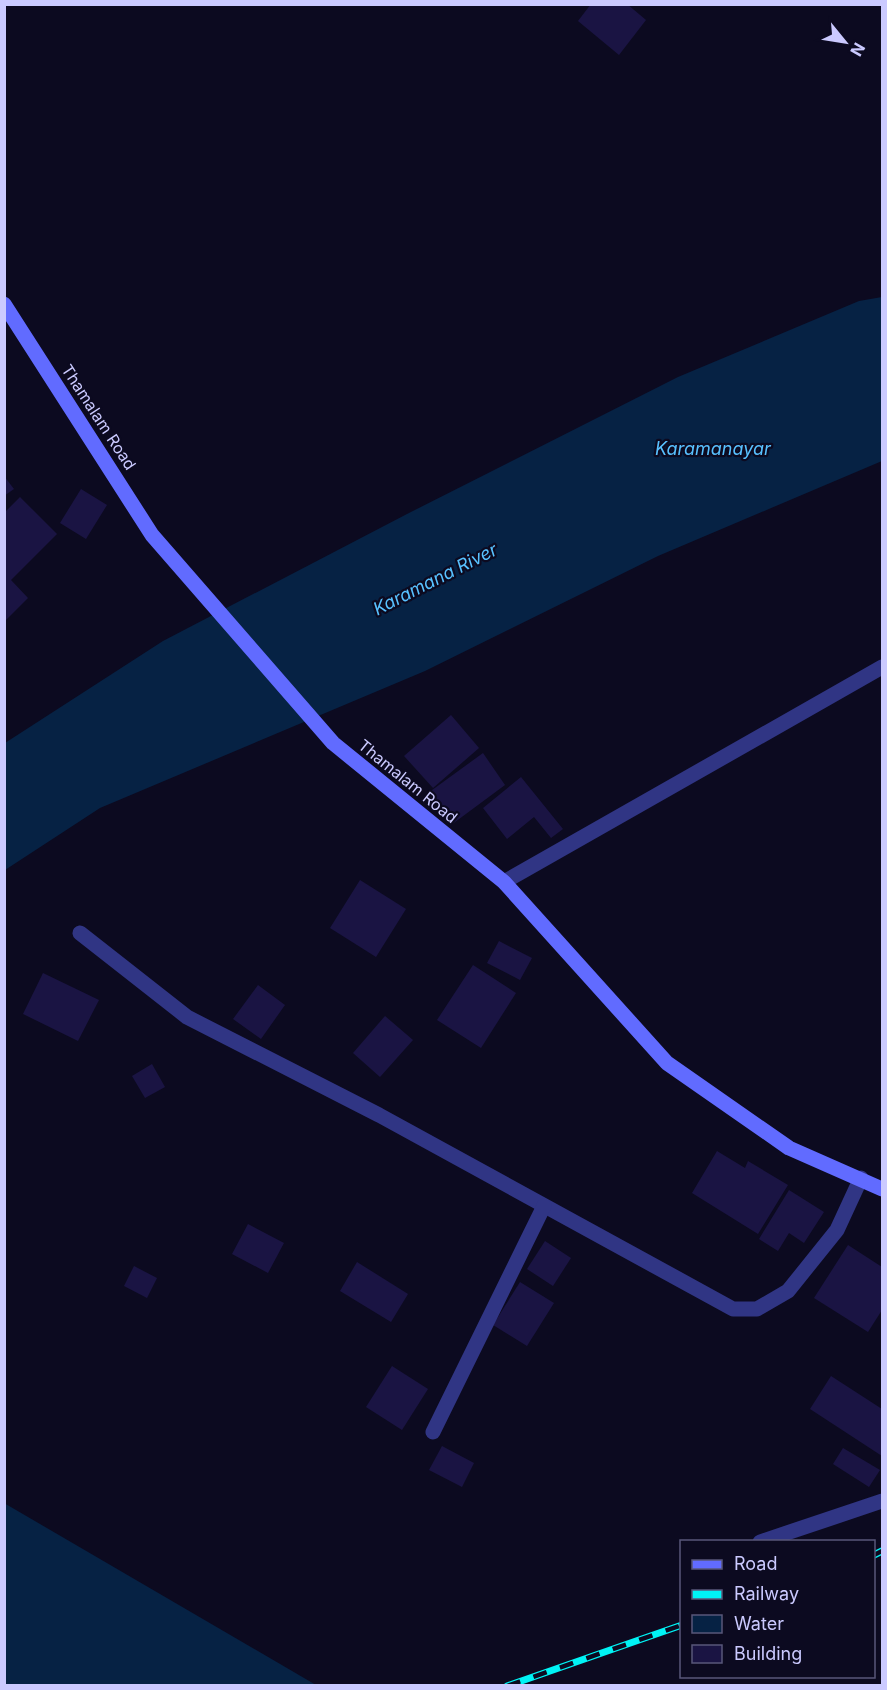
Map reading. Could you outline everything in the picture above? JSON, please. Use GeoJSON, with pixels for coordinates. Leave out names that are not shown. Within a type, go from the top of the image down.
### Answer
{"type":"FeatureCollection","features":[{"type":"Feature","properties":{"kind":"street","name":"Thamalam Road"},"geometry":{"type":"LineString","coordinates":[[4,304],[152,535],[333,743],[504,882],[667,1063],[789,1148],[882,1189]]}},
{"type":"Feature","properties":{"kind":"street"},"geometry":{"type":"LineString","coordinates":[[504,882],[882,667]]}},
{"type":"Feature","properties":{"kind":"street"},"geometry":{"type":"LineString","coordinates":[[80,933],[187,1017],[369,1110],[733,1309],[757,1310],[788,1291],[837,1230],[861,1178]]}},
{"type":"Feature","properties":{"kind":"street"},"geometry":{"type":"LineString","coordinates":[[433,1432],[544,1206]]}},
{"type":"Feature","properties":{"kind":"street"},"geometry":{"type":"LineString","coordinates":[[766,1540],[882,1501]]}},
{"type":"Feature","properties":{"kind":"water","name":"Karamanayar"},"geometry":{"type":"Polygon","coordinates":[[[882,297],[882,461],[658,556],[425,671],[100,808],[5,870],[5,743],[163,641],[407,514],[678,377],[859,301],[882,297]]]}},
{"type":"Feature","properties":{"kind":"water"},"geometry":{"type":"Polygon","coordinates":[[[4,1503],[316,1685],[5,1685],[4,1503]]]}},
{"type":"Feature","properties":{"kind":"building"},"geometry":{"type":"Polygon","coordinates":[[[591,4],[627,4],[646,20],[619,55],[578,21],[591,4]]]}},
{"type":"Feature","properties":{"kind":"building"},"geometry":{"type":"Polygon","coordinates":[[[4,476],[14,489],[4,496],[4,476]]]}},
{"type":"Feature","properties":{"kind":"building"},"geometry":{"type":"Polygon","coordinates":[[[81,489],[107,505],[86,539],[60,523],[81,489]]]}},
{"type":"Feature","properties":{"kind":"building"},"geometry":{"type":"Polygon","coordinates":[[[20,497],[57,534],[11,580],[28,598],[4,622],[4,513],[20,497]]]}},
{"type":"Feature","properties":{"kind":"building"},"geometry":{"type":"Polygon","coordinates":[[[451,715],[479,748],[433,788],[404,756],[451,715]]]}},
{"type":"Feature","properties":{"kind":"building"},"geometry":{"type":"Polygon","coordinates":[[[483,753],[505,785],[451,825],[428,793],[483,753]]]}},
{"type":"Feature","properties":{"kind":"building"},"geometry":{"type":"Polygon","coordinates":[[[521,777],[563,829],[551,838],[534,817],[507,839],[483,808],[521,777]]]}},
{"type":"Feature","properties":{"kind":"building"},"geometry":{"type":"Polygon","coordinates":[[[360,880],[406,909],[376,957],[330,928],[360,880]]]}},
{"type":"Feature","properties":{"kind":"building"},"geometry":{"type":"Polygon","coordinates":[[[499,941],[532,958],[520,980],[487,963],[499,941]]]}},
{"type":"Feature","properties":{"kind":"building"},"geometry":{"type":"Polygon","coordinates":[[[473,965],[516,993],[481,1048],[437,1020],[473,965]]]}},
{"type":"Feature","properties":{"kind":"building"},"geometry":{"type":"Polygon","coordinates":[[[43,973],[99,1000],[78,1041],[23,1014],[43,973]]]}},
{"type":"Feature","properties":{"kind":"building"},"geometry":{"type":"Polygon","coordinates":[[[258,985],[285,1005],[261,1039],[233,1019],[258,985]]]}},
{"type":"Feature","properties":{"kind":"building"},"geometry":{"type":"Polygon","coordinates":[[[385,1016],[413,1040],[380,1077],[353,1053],[385,1016]]]}},
{"type":"Feature","properties":{"kind":"building"},"geometry":{"type":"Polygon","coordinates":[[[152,1064],[165,1087],[145,1098],[132,1076],[152,1064]]]}},
{"type":"Feature","properties":{"kind":"building"},"geometry":{"type":"Polygon","coordinates":[[[717,1151],[745,1168],[748,1161],[788,1185],[758,1234],[692,1193],[717,1151]]]}},
{"type":"Feature","properties":{"kind":"building"},"geometry":{"type":"Polygon","coordinates":[[[789,1190],[824,1212],[804,1243],[789,1233],[778,1251],[759,1239],[789,1190]]]}},
{"type":"Feature","properties":{"kind":"building"},"geometry":{"type":"Polygon","coordinates":[[[248,1224],[284,1243],[268,1273],[232,1254],[248,1224]]]}},
{"type":"Feature","properties":{"kind":"building"},"geometry":{"type":"Polygon","coordinates":[[[545,1241],[571,1258],[553,1286],[527,1269],[545,1241]]]}},
{"type":"Feature","properties":{"kind":"building"},"geometry":{"type":"Polygon","coordinates":[[[848,1245],[882,1267],[882,1310],[868,1332],[814,1298],[848,1245]]]}},
{"type":"Feature","properties":{"kind":"building"},"geometry":{"type":"Polygon","coordinates":[[[357,1262],[408,1294],[391,1322],[340,1291],[357,1262]]]}},
{"type":"Feature","properties":{"kind":"building"},"geometry":{"type":"Polygon","coordinates":[[[134,1266],[157,1278],[147,1298],[124,1286],[134,1266]]]}},
{"type":"Feature","properties":{"kind":"building"},"geometry":{"type":"Polygon","coordinates":[[[520,1282],[554,1303],[527,1346],[493,1325],[520,1282]]]}},
{"type":"Feature","properties":{"kind":"building"},"geometry":{"type":"Polygon","coordinates":[[[392,1366],[428,1389],[402,1430],[366,1407],[392,1366]]]}},
{"type":"Feature","properties":{"kind":"building"},"geometry":{"type":"Polygon","coordinates":[[[831,1376],[882,1409],[882,1456],[810,1409],[831,1376]]]}},
{"type":"Feature","properties":{"kind":"building"},"geometry":{"type":"Polygon","coordinates":[[[442,1446],[474,1463],[462,1487],[429,1470],[442,1446]]]}},
{"type":"Feature","properties":{"kind":"building"},"geometry":{"type":"Polygon","coordinates":[[[843,1448],[880,1470],[869,1487],[833,1464],[843,1448]]]}},
{"type":"Feature","properties":{"kind":"railway"},"geometry":{"type":"LineString","coordinates":[[875,1554],[882,1551]]}},
{"type":"Feature","properties":{"kind":"railway"},"geometry":{"type":"LineString","coordinates":[[507,1686],[680,1626]]}},
{"type":"Feature","properties":{"kind":"water label","name":"Karamana River"},"geometry":{"type":"Point","coordinates":[435,579]}}]}
